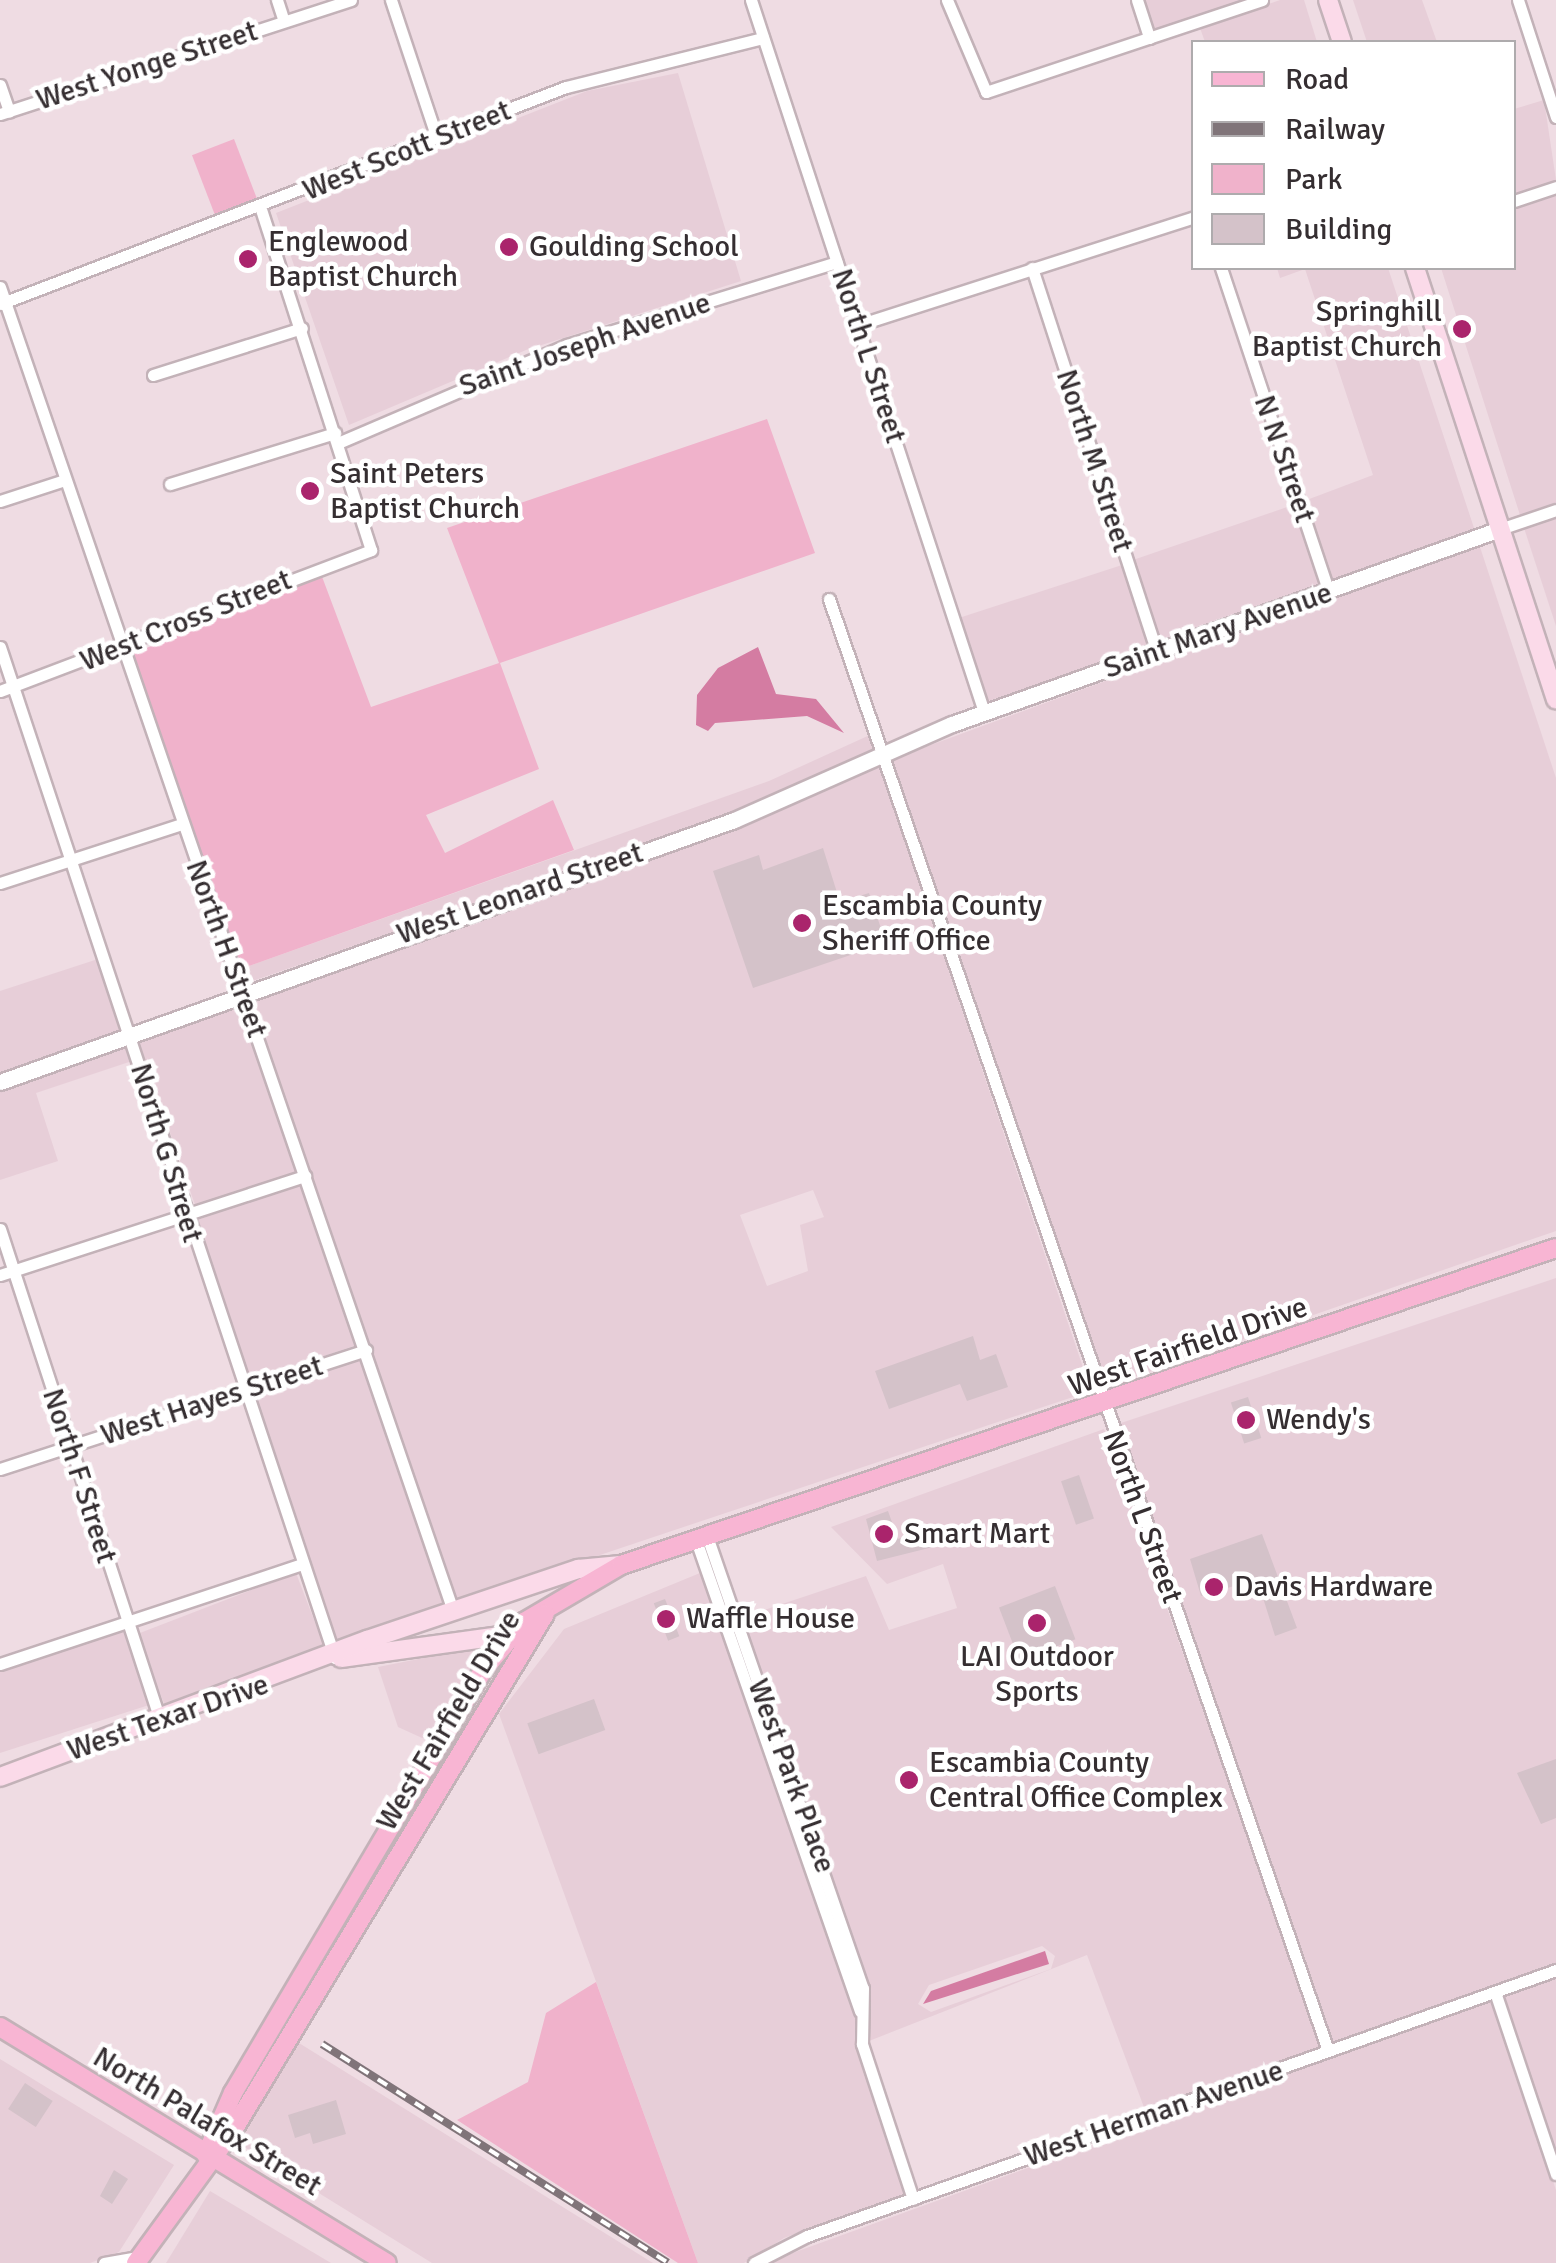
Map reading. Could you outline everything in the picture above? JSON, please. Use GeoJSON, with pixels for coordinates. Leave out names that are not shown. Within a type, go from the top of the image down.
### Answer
{"type":"FeatureCollection","features":[{"type":"Feature","properties":{"kind":"main road"},"geometry":{"type":"LineString","coordinates":[[1328,0],[1341,40]]}},
{"type":"Feature","properties":{"kind":"main road"},"geometry":{"type":"LineString","coordinates":[[1416,270],[1556,700]]}},
{"type":"Feature","properties":{"kind":"main road","name":"West Fairfield Drive"},"geometry":{"type":"LineString","coordinates":[[206,2155],[235,2127],[551,1605],[621,1565],[702,1541],[1556,1248]]}},
{"type":"Feature","properties":{"kind":"main road","name":"West Texar Drive"},"geometry":{"type":"LineString","coordinates":[[0,1777],[453,1612],[621,1565]]}},
{"type":"Feature","properties":{"kind":"main road"},"geometry":{"type":"LineString","coordinates":[[508,1635],[551,1605]]}},
{"type":"Feature","properties":{"kind":"main road","name":"West Texar Drive"},"geometry":{"type":"LineString","coordinates":[[335,1658],[532,1631]]}},
{"type":"Feature","properties":{"kind":"main road","name":"West Fairfield Drive"},"geometry":{"type":"LineString","coordinates":[[206,2155],[233,2094],[508,1635]]}},
{"type":"Feature","properties":{"kind":"main road","name":"North Palafox Street"},"geometry":{"type":"LineString","coordinates":[[0,2027],[387,2263]]}},
{"type":"Feature","properties":{"kind":"main road"},"geometry":{"type":"LineString","coordinates":[[137,2260],[206,2155]]}},
{"type":"Feature","properties":{"kind":"street"},"geometry":{"type":"LineString","coordinates":[[278,0],[284,21]]}},
{"type":"Feature","properties":{"kind":"street","name":"West Yonge Street"},"geometry":{"type":"LineString","coordinates":[[5,113],[351,0]]}},
{"type":"Feature","properties":{"kind":"street"},"geometry":{"type":"LineString","coordinates":[[391,0],[436,138]]}},
{"type":"Feature","properties":{"kind":"street","name":"North L Street"},"geometry":{"type":"LineString","coordinates":[[751,0],[984,712]]}},
{"type":"Feature","properties":{"kind":"street"},"geometry":{"type":"LineString","coordinates":[[947,0],[982,92],[1262,0]]}},
{"type":"Feature","properties":{"kind":"street"},"geometry":{"type":"LineString","coordinates":[[1136,0],[1148,38]]}},
{"type":"Feature","properties":{"kind":"street"},"geometry":{"type":"LineString","coordinates":[[1518,0],[1556,117]]}},
{"type":"Feature","properties":{"kind":"street","name":"West Scott Street"},"geometry":{"type":"LineString","coordinates":[[2,303],[260,210],[580,83],[763,38]]}},
{"type":"Feature","properties":{"kind":"street"},"geometry":{"type":"LineString","coordinates":[[0,85],[5,113]]}},
{"type":"Feature","properties":{"kind":"street"},"geometry":{"type":"LineString","coordinates":[[1516,200],[1556,187]]}},
{"type":"Feature","properties":{"kind":"street"},"geometry":{"type":"LineString","coordinates":[[260,210],[337,438]]}},
{"type":"Feature","properties":{"kind":"street"},"geometry":{"type":"LineString","coordinates":[[858,325],[1191,218]]}},
{"type":"Feature","properties":{"kind":"street","name":"Saint Joseph Avenue"},"geometry":{"type":"LineString","coordinates":[[170,484],[337,438],[567,345],[837,262]]}},
{"type":"Feature","properties":{"kind":"street","name":"North M Street"},"geometry":{"type":"LineString","coordinates":[[1032,268],[1156,654]]}},
{"type":"Feature","properties":{"kind":"street","name":"N N Street"},"geometry":{"type":"LineString","coordinates":[[1223,270],[1329,592]]}},
{"type":"Feature","properties":{"kind":"street","name":"North H Street"},"geometry":{"type":"LineString","coordinates":[[0,288],[453,1612]]}},
{"type":"Feature","properties":{"kind":"street"},"geometry":{"type":"LineString","coordinates":[[154,374],[302,328]]}},
{"type":"Feature","properties":{"kind":"street","name":"West Cross Street"},"geometry":{"type":"LineString","coordinates":[[6,689],[122,650],[372,550],[337,438]]}},
{"type":"Feature","properties":{"kind":"street"},"geometry":{"type":"LineString","coordinates":[[0,501],[65,480]]}},
{"type":"Feature","properties":{"kind":"street","name":"Saint Mary Avenue"},"geometry":{"type":"LineString","coordinates":[[882,756],[984,712],[1556,510]]}},
{"type":"Feature","properties":{"kind":"street"},"geometry":{"type":"LineString","coordinates":[[829,599],[882,756]]}},
{"type":"Feature","properties":{"kind":"street","name":"North G Street"},"geometry":{"type":"LineString","coordinates":[[0,647],[6,689],[132,1038],[184,1216],[299,1564],[335,1658]]}},
{"type":"Feature","properties":{"kind":"street","name":"North L Street"},"geometry":{"type":"LineString","coordinates":[[882,756],[1102,1405],[1328,2050]]}},
{"type":"Feature","properties":{"kind":"street","name":"West Leonard Street"},"geometry":{"type":"LineString","coordinates":[[0,1082],[734,820],[882,756]]}},
{"type":"Feature","properties":{"kind":"street"},"geometry":{"type":"LineString","coordinates":[[0,883],[182,824]]}},
{"type":"Feature","properties":{"kind":"street"},"geometry":{"type":"LineString","coordinates":[[0,1275],[305,1176]]}},
{"type":"Feature","properties":{"kind":"street","name":"North F Street"},"geometry":{"type":"LineString","coordinates":[[0,1229],[160,1721]]}},
{"type":"Feature","properties":{"kind":"street","name":"West Hayes Street"},"geometry":{"type":"LineString","coordinates":[[0,1469],[366,1350]]}},
{"type":"Feature","properties":{"kind":"street","name":"West Park Place"},"geometry":{"type":"LineString","coordinates":[[702,1541],[842,1922],[863,1988],[861,2016],[913,2199]]}},
{"type":"Feature","properties":{"kind":"street"},"geometry":{"type":"LineString","coordinates":[[0,1664],[299,1564]]}},
{"type":"Feature","properties":{"kind":"street","name":"West Herman Avenue"},"geometry":{"type":"LineString","coordinates":[[754,2263],[913,2199],[1556,1970]]}},
{"type":"Feature","properties":{"kind":"street"},"geometry":{"type":"LineString","coordinates":[[1495,1992],[1556,2174]]}},
{"type":"Feature","properties":{"kind":"street"},"geometry":{"type":"LineString","coordinates":[[104,2263],[137,2260]]}},
{"type":"Feature","properties":{"kind":"shaded area"},"geometry":{"type":"Polygon","coordinates":[[[1143,0],[1242,0],[1152,30],[1143,0]]]}},
{"type":"Feature","properties":{"kind":"shaded area"},"geometry":{"type":"Polygon","coordinates":[[[1280,0],[1304,0],[1316,40],[1204,40],[1200,28],[1280,0]]]}},
{"type":"Feature","properties":{"kind":"shaded area"},"geometry":{"type":"Polygon","coordinates":[[[1353,0],[1422,0],[1436,40],[1366,40],[1353,0]]]}},
{"type":"Feature","properties":{"kind":"shaded area","name":"Goulding School"},"geometry":{"type":"Polygon","coordinates":[[[678,73],[741,281],[526,350],[349,425],[276,213],[587,91],[678,73]]]}},
{"type":"Feature","properties":{"kind":"shaded area"},"geometry":{"type":"Polygon","coordinates":[[[1544,100],[1556,180],[1516,193],[1516,108],[1544,100]]]}},
{"type":"Feature","properties":{"kind":"shaded area"},"geometry":{"type":"Polygon","coordinates":[[[1556,194],[1556,503],[1520,515],[1442,270],[1516,270],[1516,207],[1556,194]]]}},
{"type":"Feature","properties":{"kind":"shaded area"},"geometry":{"type":"Polygon","coordinates":[[[1278,270],[1302,270],[1280,278],[1278,270]]]}},
{"type":"Feature","properties":{"kind":"shaded area"},"geometry":{"type":"Polygon","coordinates":[[[1305,270],[1389,270],[1475,531],[1332,584],[1304,501],[1373,475],[1305,270]]]}},
{"type":"Feature","properties":{"kind":"shaded area"},"geometry":{"type":"Polygon","coordinates":[[[1293,505],[1322,588],[1161,644],[1132,560],[1293,505]]]}},
{"type":"Feature","properties":{"kind":"shaded area"},"geometry":{"type":"Polygon","coordinates":[[[1556,517],[1556,626],[1524,528],[1556,517]]]}},
{"type":"Feature","properties":{"kind":"shaded area"},"geometry":{"type":"Polygon","coordinates":[[[1479,544],[1556,778],[1556,1231],[1102,1388],[890,760],[1479,544]]]}},
{"type":"Feature","properties":{"kind":"shaded area"},"geometry":{"type":"Polygon","coordinates":[[[1122,565],[1149,649],[988,701],[960,618],[1122,565]]]}},
{"type":"Feature","properties":{"kind":"shaded area"},"geometry":{"type":"Polygon","coordinates":[[[758,647],[776,694],[816,699],[844,733],[807,716],[715,723],[708,731],[696,725],[697,695],[718,668],[758,647]]]}},
{"type":"Feature","properties":{"kind":"shaded area"},"geometry":{"type":"Polygon","coordinates":[[[872,734],[875,752],[732,814],[244,984],[238,970],[769,781],[872,734]]]}},
{"type":"Feature","properties":{"kind":"shaded area"},"geometry":{"type":"Polygon","coordinates":[[[879,765],[1091,1391],[456,1603],[249,996],[736,826],[879,765]],[[813,1190],[740,1215],[767,1286],[808,1271],[800,1225],[824,1217],[813,1190]]]}},
{"type":"Feature","properties":{"kind":"shaded area"},"geometry":{"type":"Polygon","coordinates":[[[98,959],[124,1034],[0,1075],[0,991],[98,959]]]}},
{"type":"Feature","properties":{"kind":"shaded area"},"geometry":{"type":"Polygon","coordinates":[[[239,1001],[298,1171],[195,1206],[137,1036],[239,1001]]]}},
{"type":"Feature","properties":{"kind":"shaded area"},"geometry":{"type":"Polygon","coordinates":[[[128,1046],[132,1061],[36,1093],[58,1161],[0,1180],[0,1089],[128,1046]]]}},
{"type":"Feature","properties":{"kind":"shaded area"},"geometry":{"type":"Polygon","coordinates":[[[302,1184],[357,1345],[248,1383],[192,1222],[302,1184]]]}},
{"type":"Feature","properties":{"kind":"shaded area"},"geometry":{"type":"Polygon","coordinates":[[[1556,1278],[1556,1963],[1332,2042],[1115,1425],[1556,1278]]]}},
{"type":"Feature","properties":{"kind":"shaded area"},"geometry":{"type":"Polygon","coordinates":[[[363,1358],[444,1607],[330,1644],[249,1395],[363,1358]]]}},
{"type":"Feature","properties":{"kind":"shaded area"},"geometry":{"type":"Polygon","coordinates":[[[1104,1429],[1321,2046],[1145,2110],[1087,1955],[869,2041],[916,2190],[868,2043],[869,1986],[740,1618],[866,1576],[889,1630],[957,1608],[943,1564],[887,1584],[831,1527],[1104,1429]],[[1042,1946],[929,1985],[918,2004],[931,2012],[1051,1969],[1055,1956],[1042,1946]]]}},
{"type":"Feature","properties":{"kind":"shaded area"},"geometry":{"type":"Polygon","coordinates":[[[296,1573],[325,1649],[166,1710],[137,1634],[296,1573]]]}},
{"type":"Feature","properties":{"kind":"shaded area"},"geometry":{"type":"Polygon","coordinates":[[[700,1573],[855,2016],[905,2194],[784,2238],[744,2263],[698,2263],[499,1714],[564,1629],[700,1573]]]}},
{"type":"Feature","properties":{"kind":"shaded area"},"geometry":{"type":"Polygon","coordinates":[[[123,1629],[149,1705],[0,1753],[0,1671],[123,1629]]]}},
{"type":"Feature","properties":{"kind":"shaded area"},"geometry":{"type":"Polygon","coordinates":[[[489,1645],[431,1742],[398,1727],[378,1667],[489,1645]]]}},
{"type":"Feature","properties":{"kind":"shaded area"},"geometry":{"type":"Polygon","coordinates":[[[1045,1951],[1049,1964],[923,2004],[931,1991],[1045,1951]]]}},
{"type":"Feature","properties":{"kind":"shaded area"},"geometry":{"type":"Polygon","coordinates":[[[1556,1977],[1556,2157],[1502,1996],[1556,1977]]]}},
{"type":"Feature","properties":{"kind":"shaded area"},"geometry":{"type":"Polygon","coordinates":[[[1492,2000],[1556,2190],[1556,2263],[765,2263],[1492,2000]]]}},
{"type":"Feature","properties":{"kind":"shaded area"},"geometry":{"type":"Polygon","coordinates":[[[299,2043],[653,2263],[432,2263],[238,2143],[299,2043]]]}},
{"type":"Feature","properties":{"kind":"shaded area"},"geometry":{"type":"Polygon","coordinates":[[[0,2059],[174,2165],[119,2252],[90,2263],[0,2263],[0,2059]]]}},
{"type":"Feature","properties":{"kind":"shaded area"},"geometry":{"type":"Polygon","coordinates":[[[210,2191],[331,2263],[166,2263],[210,2191]]]}},
{"type":"Feature","properties":{"kind":"green space"},"geometry":{"type":"Polygon","coordinates":[[[234,139],[259,204],[217,220],[192,155],[234,139]]]}},
{"type":"Feature","properties":{"kind":"green space"},"geometry":{"type":"Polygon","coordinates":[[[767,419],[815,553],[500,663],[539,769],[426,815],[445,853],[553,800],[574,850],[238,970],[130,655],[321,574],[371,707],[499,663],[447,528],[767,419]]]}},
{"type":"Feature","properties":{"kind":"green space"},"geometry":{"type":"Polygon","coordinates":[[[596,1982],[698,2263],[678,2263],[457,2120],[528,2082],[546,2013],[596,1982]]]}},
{"type":"Feature","properties":{"kind":"building","name":"Escambia County Sheriff Office"},"geometry":{"type":"Polygon","coordinates":[[[823,848],[840,902],[869,893],[886,943],[753,988],[713,871],[759,855],[763,870],[823,848]]]}},
{"type":"Feature","properties":{"kind":"building"},"geometry":{"type":"Polygon","coordinates":[[[973,1336],[980,1360],[996,1354],[1008,1387],[967,1401],[960,1384],[889,1409],[875,1371],[973,1336]]]}},
{"type":"Feature","properties":{"kind":"building","name":"Wendy's"},"geometry":{"type":"Polygon","coordinates":[[[1248,1397],[1261,1438],[1244,1443],[1231,1403],[1248,1397]]]}},
{"type":"Feature","properties":{"kind":"building"},"geometry":{"type":"Polygon","coordinates":[[[1079,1475],[1094,1518],[1076,1525],[1061,1481],[1079,1475]]]}},
{"type":"Feature","properties":{"kind":"building","name":"Smart Mart"},"geometry":{"type":"Polygon","coordinates":[[[888,1511],[898,1539],[927,1529],[933,1547],[877,1561],[866,1519],[888,1511]]]}},
{"type":"Feature","properties":{"kind":"building","name":"Davis Hardware"},"geometry":{"type":"Polygon","coordinates":[[[1262,1534],[1297,1628],[1275,1636],[1257,1579],[1201,1596],[1190,1559],[1262,1534]]]}},
{"type":"Feature","properties":{"kind":"building","name":"LAI Outdoor Sports"},"geometry":{"type":"Polygon","coordinates":[[[1055,1586],[1075,1639],[1019,1661],[999,1608],[1055,1586]]]}},
{"type":"Feature","properties":{"kind":"building","name":"Waffle House"},"geometry":{"type":"Polygon","coordinates":[[[665,1599],[679,1636],[668,1641],[654,1603],[665,1599]]]}},
{"type":"Feature","properties":{"kind":"building"},"geometry":{"type":"Polygon","coordinates":[[[594,1699],[605,1730],[539,1754],[527,1723],[594,1699]]]}},
{"type":"Feature","properties":{"kind":"building"},"geometry":{"type":"Polygon","coordinates":[[[1556,1759],[1556,1818],[1541,1824],[1517,1773],[1556,1759]]]}},
{"type":"Feature","properties":{"kind":"building"},"geometry":{"type":"Polygon","coordinates":[[[25,2083],[53,2101],[36,2127],[8,2109],[25,2083]]]}},
{"type":"Feature","properties":{"kind":"building"},"geometry":{"type":"Polygon","coordinates":[[[336,2100],[346,2134],[313,2144],[310,2133],[295,2138],[288,2115],[336,2100]]]}},
{"type":"Feature","properties":{"kind":"building"},"geometry":{"type":"Polygon","coordinates":[[[114,2170],[128,2179],[112,2204],[100,2196],[114,2170]]]}},
{"type":"Feature","properties":{"kind":"railway"},"geometry":{"type":"LineString","coordinates":[[322,2044],[668,2263]]}},
{"type":"Feature","properties":{"kind":"place","name":"Goulding School"},"geometry":{"type":"Point","coordinates":[509,247]}},
{"type":"Feature","properties":{"kind":"place","name":"Englewood Baptist Church"},"geometry":{"type":"Point","coordinates":[248,259]}},
{"type":"Feature","properties":{"kind":"place","name":"Springhill Baptist Church"},"geometry":{"type":"Point","coordinates":[1462,329]}},
{"type":"Feature","properties":{"kind":"place","name":"Saint Peters Baptist Church"},"geometry":{"type":"Point","coordinates":[310,491]}},
{"type":"Feature","properties":{"kind":"place","name":"Escambia County Sheriff Office"},"geometry":{"type":"Point","coordinates":[802,923]}},
{"type":"Feature","properties":{"kind":"place","name":"Wendy's"},"geometry":{"type":"Point","coordinates":[1246,1420]}},
{"type":"Feature","properties":{"kind":"place","name":"Smart Mart"},"geometry":{"type":"Point","coordinates":[884,1534]}},
{"type":"Feature","properties":{"kind":"place","name":"Davis Hardware"},"geometry":{"type":"Point","coordinates":[1214,1587]}},
{"type":"Feature","properties":{"kind":"place","name":"Waffle House"},"geometry":{"type":"Point","coordinates":[666,1619]}},
{"type":"Feature","properties":{"kind":"place","name":"LAI Outdoor Sports"},"geometry":{"type":"Point","coordinates":[1037,1623]}},
{"type":"Feature","properties":{"kind":"place","name":"Escambia County Central Office Complex"},"geometry":{"type":"Point","coordinates":[909,1780]}}]}
